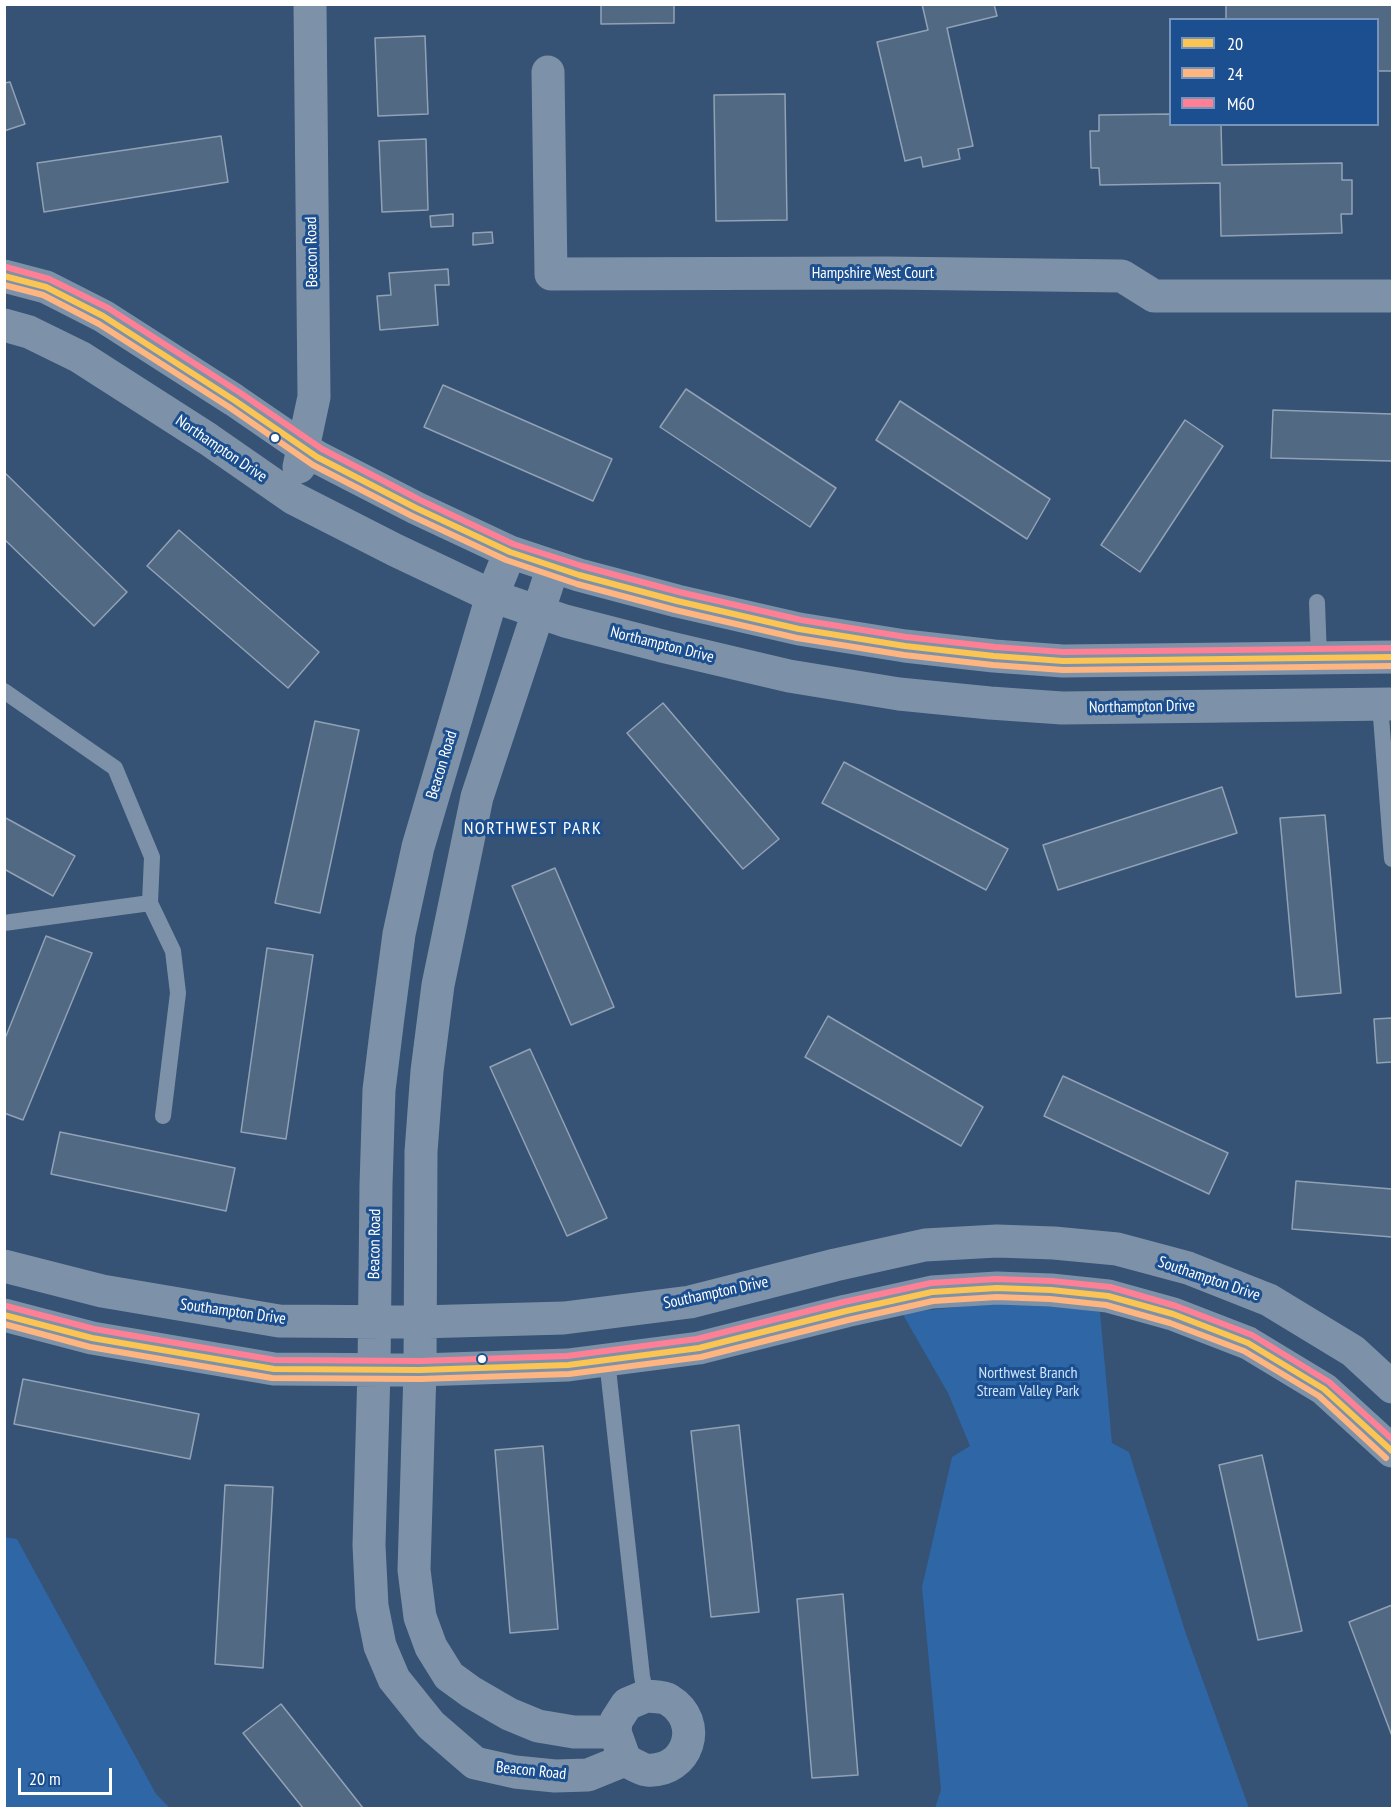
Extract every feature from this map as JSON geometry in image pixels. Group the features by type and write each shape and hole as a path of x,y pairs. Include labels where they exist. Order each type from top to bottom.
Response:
{"street":[{"name":"Beacon Road","path":"293,498 314,398 310,4"},
{"name":"Hampshire West Court","path":"548,72 550,274 887,273 1122,276 1154,296 1392,296"},
{"path":"4,276 46,287 104,316 234,399 318,458 510,552 579,575 677,601 799,629 905,646 994,656 1063,661 1392,657"},
{"name":"Northampton Drive","path":"4,325 29,332 80,357 208,439 293,498 492,596 565,621 767,671 899,694 990,704 1062,708 1386,704"},
{"name":"Beacon Road","path":"510,552 492,596 417,847 399,934 379,1090 369,1545 372,1606 380,1646 394,1679 431,1725 475,1763 515,1772 555,1776 588,1774 620,1746"},
{"path":"553,567 477,797 438,985 421,1152 420,1370 414,1570 420,1617 431,1647 450,1676 471,1692 509,1714 538,1726 574,1732 620,1746 645,1770 667,1768 684,1754 690,1733 684,1712 667,1698 646,1696 627,1704 616,1721 620,1746"},
{"name":"Southampton Drive","path":"4,1266 102,1291 279,1321 374,1323 564,1318 690,1302 925,1245 997,1241 1054,1243 1117,1249 1188,1268 1269,1300 1353,1351 1392,1387"},
{"path":"4,1315 92,1338 274,1369 420,1370 568,1365 699,1348 932,1292 997,1288 1051,1290 1108,1296 1173,1314 1248,1343 1324,1389 1392,1451"}],"lane":[{"path":"1317,602 1319,658"},
{"path":"4,691 115,768 152,857 150,903 173,951 178,993 163,1116"},
{"path":"1386,704 1392,859"},
{"path":"4,923 150,903"},
{"path":"607,1360 646,1696"}],"green space":[{"name":"Northwest Branch Stream Valley Park","path":"995,1303 1063,1306 1100,1312 1112,1443 1129,1452 1186,1634 1249,1808 935,1808 941,1790 922,1587 952,1457 970,1446 948,1393 902,1313"},
{"path":"4,1537 17,1539 156,1794 170,1808 5,1808"}],"building":[{"path":"601,4 674,4 674,23 601,24"},
{"path":"922,4 994,4 997,16 947,28 973,146 958,149 960,159 923,167 921,157 905,161 877,42 928,30"},
{"path":"1226,4 1392,4 1392,71 1379,71 1379,18 1226,18"},
{"path":"425,36 428,114 378,116 375,38"},
{"path":"10,82 25,124 4,131 4,83"},
{"path":"785,94 787,220 716,221 714,95"},
{"path":"1169,114 1169,126 1221,126 1222,165 1342,163 1342,180 1352,180 1352,214 1341,214 1342,233 1221,236 1220,183 1100,185 1099,168 1091,168 1090,131 1099,131 1099,115"},
{"path":"221,136 228,182 44,212 37,163"},
{"path":"426,139 428,210 382,212 379,141"},
{"path":"453,214 453,226 431,227 430,216"},
{"path":"492,232 493,243 473,245 473,233"},
{"path":"448,269 449,285 435,285 438,325 380,330 377,296 391,295 389,273"},
{"path":"443,385 612,459 593,501 424,427"},
{"path":"686,389 836,488 810,527 660,427"},
{"path":"900,401 1050,499 1027,539 876,440"},
{"path":"1273,410 1392,414 1392,461 1271,458"},
{"path":"1185,420 1223,446 1140,572 1101,545"},
{"path":"4,472 127,592 94,626 4,539"},
{"path":"179,530 319,652 288,688 147,566"},
{"path":"663,703 779,839 743,869 627,733"},
{"path":"315,721 359,730 320,913 275,903"},
{"path":"844,762 1008,849 986,890 822,803"},
{"path":"1222,787 1237,833 1058,890 1043,845"},
{"path":"1325,815 1341,993 1296,997 1280,818"},
{"path":"4,817 75,856 53,896 4,869"},
{"path":"555,868 614,1007 571,1025 512,886"},
{"path":"46,936 92,953 23,1120 4,1113 4,1041"},
{"path":"267,948 313,955 286,1139 241,1132"},
{"path":"828,1016 983,1107 961,1146 805,1057"},
{"path":"1392,1018 1392,1062 1377,1063 1374,1019"},
{"path":"530,1049 607,1218 567,1236 490,1067"},
{"path":"1063,1076 1228,1153 1209,1194 1044,1116"},
{"path":"60,1132 235,1168 226,1211 51,1174"},
{"path":"1296,1181 1392,1189 1392,1237 1292,1229"},
{"path":"23,1379 199,1414 190,1459 14,1424"},
{"path":"739,1425 759,1612 711,1617 691,1431"},
{"path":"543,1446 558,1629 510,1633 495,1450"},
{"path":"1262,1455 1302,1631 1258,1640 1219,1465"},
{"path":"225,1485 273,1487 263,1668 215,1664"},
{"path":"843,1594 858,1775 812,1778 797,1599"},
{"path":"1392,1605 1392,1736 1349,1622"},
{"path":"281,1704 363,1808 303,1808 243,1733"}],"transit line":[{"name":"M60","path":"6,267 49,279 108,308 239,392 322,449 420,500 513,544 582,566 679,592 801,620 906,637 995,647 1063,652 1392,648"},
{"name":"20","path":"4,276 46,287 103,316 234,400 317,457 416,508 510,552 579,575 677,601 799,629 905,646 994,656 1063,661 1392,657"},
{"name":"24","path":"4,285 43,295 99,324 229,407 313,465 412,516 506,560 577,584 675,610 797,638 904,655 993,665 1063,670 1392,666"},
{"name":"M60","path":"6,1306 94,1329 275,1360 420,1361 567,1356 697,1339 931,1283 996,1279 1052,1281 1110,1287 1176,1306 1252,1335 1329,1382 1392,1439"},
{"name":"20","path":"4,1315 92,1338 274,1369 420,1370 568,1365 699,1348 932,1292 997,1288 1051,1290 1108,1296 1173,1314 1248,1343 1324,1389 1392,1451"},
{"name":"24","path":"4,1324 90,1347 272,1378 420,1379 569,1374 701,1357 933,1301 997,1297 1050,1299 1106,1305 1170,1323 1244,1351 1319,1396 1386,1458"}],"district":[{"name":"NORTHWEST PARK","path":"533,829"}]}
